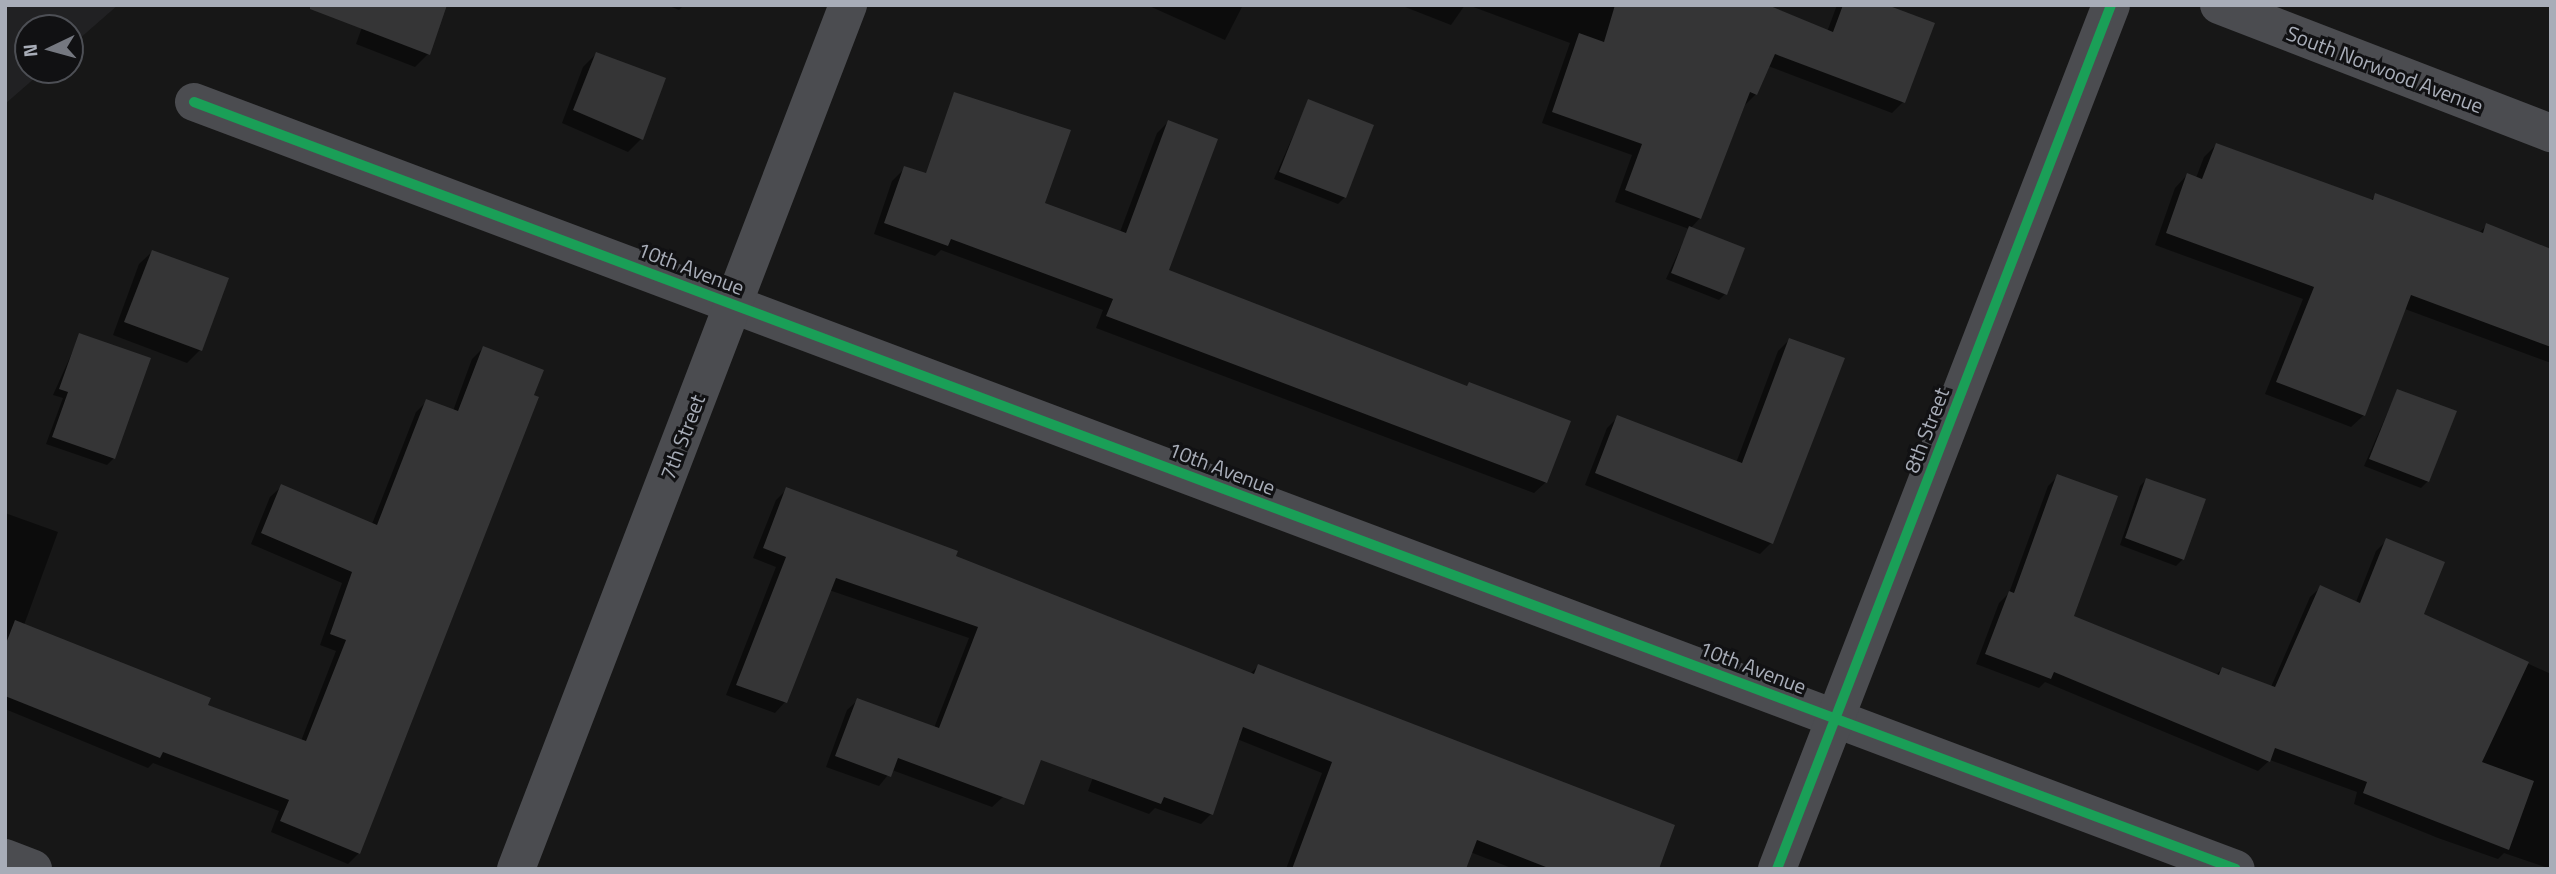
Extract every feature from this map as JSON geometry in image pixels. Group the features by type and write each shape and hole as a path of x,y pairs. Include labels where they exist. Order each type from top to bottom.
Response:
{"street":[{"name":"7th Street","path":"516,869 848,5"},
{"name":"8th Street","path":"1777,869 2111,5"},
{"name":"South Norwood Avenue","path":"2219,5 2551,133"},
{"name":"10th Avenue","path":"194,102 2236,869"},
{"path":"5,859 33,869"}],"shaded area":[{"path":"5,5 118,5 84,35 84,14 14,14 14,84 28,84 5,104"}],"building":[{"path":"310,5 447,5 430,55 310,9"},
{"path":"1615,5 1768,5 1833,32 1843,5 1887,5 1935,23 1905,103 1775,54 1757,95 1750,92 1701,219 1625,190 1642,144 1552,112 1579,33 1604,42"},
{"path":"596,52 666,78 643,140 573,110"},
{"path":"954,92 1071,130 1045,203 1126,233 1168,120 1218,139 1169,270 1467,386 1469,382 1571,421 1547,483 1106,316 1113,299 951,239 948,246 884,223 904,166 926,173"},
{"path":"1308,99 1374,125 1346,198 1279,172"},
{"path":"2216,143 2373,200 2375,193 2483,233 2486,223 2551,249 2551,347 2411,295 2365,416 2276,382 2314,287 2166,233 2187,173 2202,179"},
{"path":"1689,226 1745,248 1727,295 1671,273"},
{"path":"152,250 229,278 202,351 124,322"},
{"path":"79,333 151,358 115,459 52,437 68,392 59,389"},
{"path":"1789,338 1845,358 1773,544 1595,473 1617,415 1742,463"},
{"path":"483,346 544,370 534,395 539,397 360,854 280,821 289,800 163,752 160,758 5,696 5,646 15,620 211,698 208,705 306,741 346,640 330,634 352,572 261,533 281,484 377,525 426,399 458,411"},
{"path":"2397,389 2457,411 2429,482 2369,459"},
{"path":"2057,474 2118,496 2074,616 2219,675 2222,667 2275,687 2320,585 2360,603 2386,538 2445,562 2424,614 2529,662 2482,762 2534,781 2509,850 2363,793 2367,782 2275,748 2270,762 2054,672 2051,679 1985,654 2009,591 2014,593"},
{"path":"2146,478 2206,499 2184,560 2125,538"},
{"path":"786,487 958,551 956,556 1254,674 1258,664 1675,825 1659,869 1551,869 1477,840 1466,869 1292,869 1332,762 1243,727 1213,815 1164,797 1161,804 1041,760 1024,805 898,758 891,777 835,756 857,698 939,728 978,627 836,578 787,703 736,685 786,557 763,548"}],"cycle path":[{"path":"1777,869 2111,5"},
{"path":"194,102 2236,869"}]}
